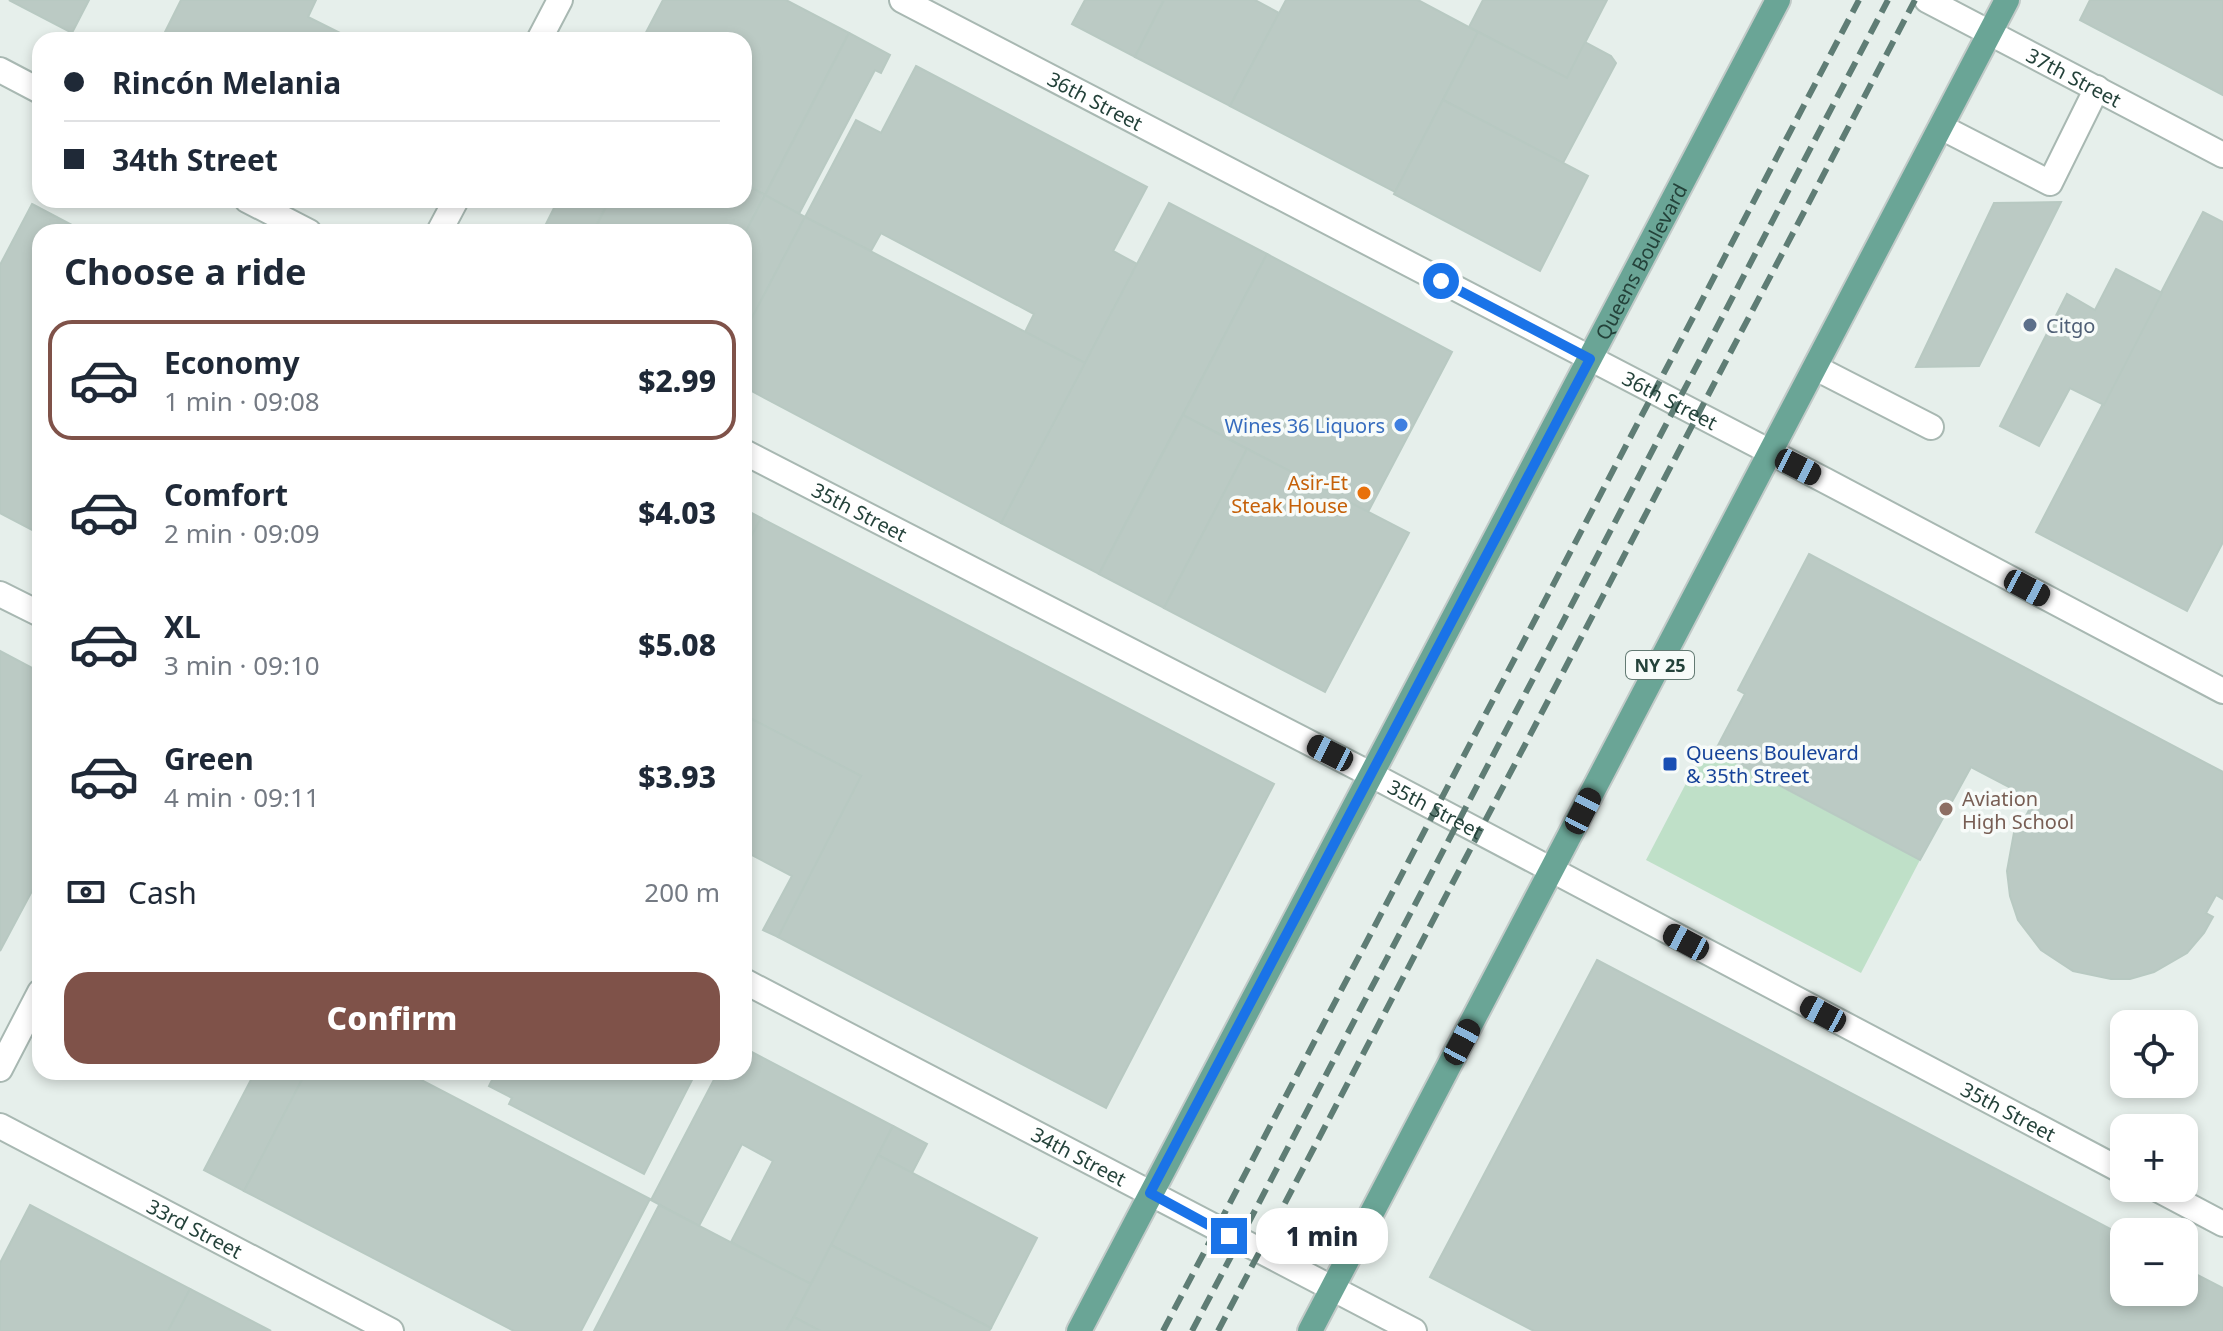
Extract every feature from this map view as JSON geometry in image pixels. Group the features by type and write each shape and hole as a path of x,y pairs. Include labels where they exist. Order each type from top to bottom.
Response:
{"main road":[{"name":"Queens Boulevard","path":"1079,1331 1778,0"},
{"name":"NY 25","path":"1310,1331 2007,0"}],"street":[{"path":"543,32 560,0"},
{"name":"36th Street","path":"902,0 2223,691"},
{"name":"37th Street","path":"1927,0 2223,155"},
{"path":"0,70 32,87"},
{"path":"1941,127 2050,183 2097,88"},
{"path":"262,208 294,224"},
{"path":"1816,368 1931,427"},
{"name":"35th Street","path":"752,456 1372,775 2110,1165"},
{"path":"0,594 32,610"},
{"name":"34th Street","path":"752,985 1414,1331"},
{"path":"0,1069 32,1007"},
{"name":"33rd Street","path":"0,1126 391,1331"},
{"path":"2181,1202 2223,1224"}],"green space":[{"path":"1705,747 1920,860 1861,973 1646,860"}],"building":[{"path":"9,0 89,0 70,32"},
{"path":"181,0 316,0 308,17 338,32 165,32"},
{"path":"663,0 786,0 849,33 765,195 752,188 752,32 646,32"},
{"path":"1085,0 1164,0 1135,57 1072,24"},
{"path":"1164,0 1255,0 1279,13 1230,106 1135,57"},
{"path":"1286,0 1418,0 1478,32 1395,192 1230,106"},
{"path":"1483,0 1607,0 1567,78 1469,27"},
{"path":"2090,0 2223,0 2223,95 2080,20"},
{"path":"1478,32 1567,78 1585,42 1611,56 1616,63 1563,163 1443,100"},
{"path":"849,33 890,55 881,73 875,70 799,214 765,195"},
{"path":"916,66 1147,187 1113,251 1137,264 1085,363 1025,332 1034,314 881,233 871,251 805,217 856,120 881,133"},
{"path":"1443,100 1588,176 1540,271 1394,194"},
{"path":"752,188 765,195 750,224 597,224 605,208 752,208"},
{"path":"765,195 805,217 752,318 752,224"},
{"path":"2061,202 1979,366 1916,367 1994,203"},
{"path":"1169,203 1267,254 1099,574 1001,523"},
{"path":"32,204 32,208 40,208 70,224 32,224 32,530 0,513 0,265"},
{"path":"554,208 605,208 597,224 546,224"},
{"path":"2203,212 2223,222 2223,542 2187,611 2036,532"},
{"path":"805,217 1085,363 1001,523 752,391 752,318"},
{"path":"1267,254 1452,352 1368,512 1183,415"},
{"path":"2116,269 2162,293 2104,405 2070,388 2039,446 2000,426 2067,294 2095,310"},
{"path":"1183,415 1247,449 1164,608 1099,574"},
{"path":"1247,449 1409,533 1325,692 1164,608"},
{"path":"752,513 761,518 752,535"},
{"path":"761,518 1274,784 1106,1108 778,937 861,776 752,719 752,535"},
{"path":"1809,554 2223,772 2223,899 2216,895 2206,913 2213,917 2187,953 2154,972 2130,979 2111,979 2073,971 2041,950 2018,920 2010,896 2007,871 2015,827 2021,816 2025,818 2034,800 1971,767 1920,860 1715,751 1745,694 1738,690"},
{"path":"0,651 32,668 32,891 0,951"},
{"path":"752,719 861,776 778,937 763,930 792,876 752,855"},
{"path":"1597,960 2110,1229 2110,1306 2198,1306 2198,1275 2223,1288 2223,1331 1534,1331 1430,1277"},
{"path":"752,1052 893,1126 811,1284 731,1242 773,1161 742,1144 699,1226 651,1200 714,1080 752,1080"},
{"path":"251,1080 302,1080 244,1191 204,1170"},
{"path":"302,1080 421,1080 650,1199 581,1331 514,1331 244,1191"},
{"path":"492,1080 692,1080 644,1174 509,1104 512,1098 489,1086"},
{"path":"893,1126 927,1144 912,1173 878,1155"},
{"path":"878,1155 1037,1238 991,1328 831,1245"},
{"path":"30,1205 190,1289 168,1331 0,1331 0,1263"},
{"path":"659,1205 811,1284 786,1331 594,1331"},
{"path":"831,1245 991,1328 989,1331 820,1331 794,1317"},
{"path":"190,1289 271,1331 168,1331"},
{"path":"794,1317 820,1331 786,1331"}],"railway":[{"path":"1163,1331 1859,0"},
{"path":"1192,1331 1888,0"},
{"path":"1218,1331 1915,0"}],"place":[{"name":"Citgo","path":"2030,325"},
{"name":"Wines 36 Liquors","path":"1401,425"},
{"name":"Asir-Et Steak House","path":"1364,493"},
{"name":"Queens Boulevard & 35th Street","path":"1670,764"},
{"name":"Aviation High School","path":"1946,809"}],"route":[{"path":"1229,1236 1150,1193 1590,359 1441,281"}]}
